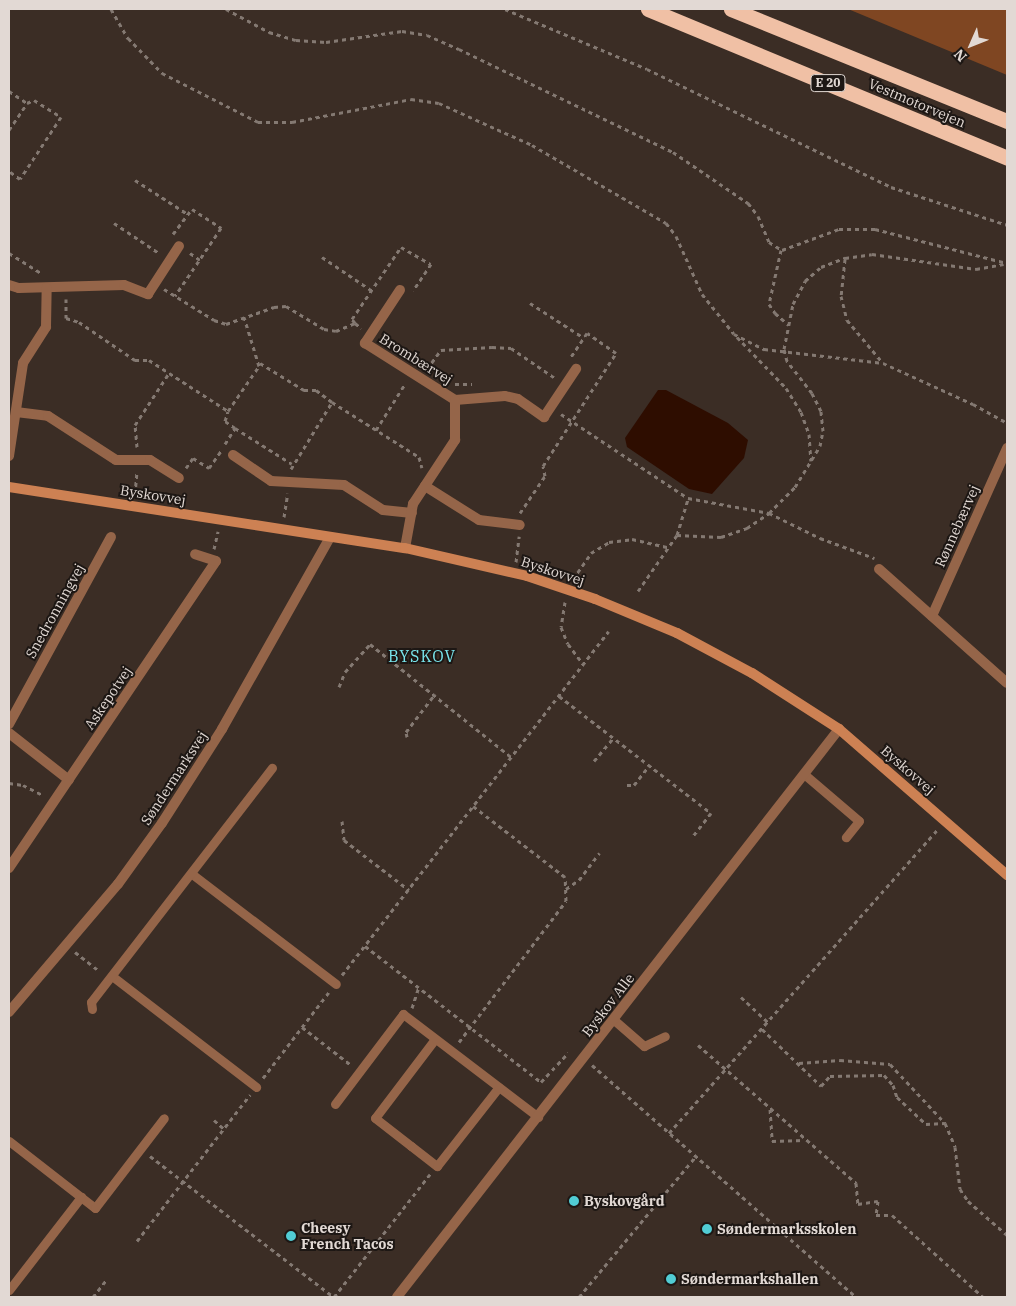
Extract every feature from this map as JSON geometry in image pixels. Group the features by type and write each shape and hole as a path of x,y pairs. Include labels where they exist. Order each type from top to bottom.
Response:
{"highway":[{"name":"Vestmotorvejen","path":"648,9 1007,158"},
{"name":"Vestmotorvejen","path":"731,9 1007,120"}],"main road":[{"name":"Byskovvej","path":"9,487 405,548 514,573 568,590 677,633 752,673 839,730 1005,869"}],"street":[{"path":"9,286 47,288 124,285 148,294 179,246"},
{"path":"9,456 24,363 46,327 47,288"},
{"name":"Brombærvej","path":"400,290 365,343 455,400 505,396 518,399 544,417 551,408"},
{"path":"551,408 576,369"},
{"name":"Brombærvej","path":"405,548 413,504 454,440 455,400"},
{"path":"16,412 48,416 116,460 150,460 179,478"},
{"name":"Rønnebærvej","path":"932,616 1007,448"},
{"path":"233,456 272,481 344,485 384,510 412,512"},
{"path":"425,486 479,520 520,524"},
{"name":"Snedronningvej","path":"9,724 111,537"},
{"name":"Søndermarksvej","path":"9,1012 118,884 194,775 279,632 330,537"},
{"path":"195,554 210,559"},
{"name":"Askepotvej","path":"9,868 216,561 210,559"},
{"path":"879,569 1007,683"},
{"name":"Byskov Alle","path":"398,1297 839,730"},
{"path":"9,733 69,780"}],"lane":[{"path":"92,1009 91,1002 192,874 272,768"},
{"path":"804,774 859,822 846,837"},
{"path":"192,874 336,984"},
{"path":"111,978 256,1087"},
{"path":"334,1104 403,1014 538,1117"},
{"path":"614,1020 644,1046 665,1036"},
{"path":"435,1038 375,1118 437,1166 498,1087"},
{"path":"9,1141 96,1208 164,1118"},
{"path":"9,1290 82,1197"}],"path":[{"path":"111,9 128,38 162,73 258,122 292,122 411,99 439,103 532,145 666,223 676,236 702,294 734,334 786,388 801,412 809,434 811,461"},
{"path":"226,9 269,32 296,40 326,42 402,31 427,35 673,152 748,203 758,216 769,242 781,250 799,246 839,229 875,229 1007,263"},
{"path":"505,9 647,69 891,187 1007,225"},
{"path":"9,91 27,102"},
{"path":"9,130 27,102 34,100 61,117 20,179 9,171"},
{"path":"135,180 186,213"},
{"path":"114,224 160,254"},
{"path":"781,250 769,304 775,313 789,325"},
{"path":"9,253 44,276 51,276"},
{"path":"677,535 721,538 747,528 769,513 795,488 811,461 823,431 821,411 812,393 788,361 784,349 793,304 805,281 821,268 845,258 872,254 976,270 1007,263"},
{"path":"322,257 371,290"},
{"path":"845,258 841,296 847,320 882,363"},
{"path":"155,284 214,320 226,324 274,307 286,306 324,329 336,331 355,323 371,334"},
{"path":"65,287 66,318 79,322 135,360 149,360 228,412"},
{"path":"530,303 584,338"},
{"path":"244,317 260,364 304,390 316,390 419,457 422,469 432,475"},
{"path":"734,334 764,349 784,349 882,363 973,404 1007,423"},
{"path":"427,370 441,350 511,348 556,379 551,386"},
{"path":"260,364 228,412 225,421 292,464"},
{"path":"422,367 435,375"},
{"path":"133,506 138,460 135,425 169,373"},
{"path":"376,430 412,373"},
{"path":"450,384 476,384"},
{"path":"282,530 292,464 332,402"},
{"path":"551,408 688,498 769,513 820,538 876,558 879,569"},
{"path":"514,573 520,513 545,476 543,466 572,421"},
{"path":"179,478 194,458 209,468 235,428"},
{"path":"222,449 233,456"},
{"path":"638,591 670,548 677,535 688,498"},
{"path":"210,559 216,543 219,519"},
{"path":"583,664 568,644 561,627 568,590 578,568 591,553 610,542 632,539 670,548"},
{"path":"609,631 365,946 541,1082 572,1049 856,1297"},
{"path":"339,687 344,672 370,644 435,694 511,757"},
{"path":"407,737 406,732 435,694"},
{"path":"559,696 711,813 693,836"},
{"path":"594,761 613,738"},
{"path":"627,786 634,786 649,766"},
{"path":"9,783 23,785 54,801"},
{"path":"452,1052 566,901 565,876 473,806"},
{"path":"669,1133 945,820"},
{"path":"342,821 344,840 409,890"},
{"path":"565,889 579,880 599,853"},
{"path":"67,945 111,978"},
{"path":"406,1016 415,1004 419,988"},
{"path":"741,997 768,1022"},
{"path":"302,1027 359,1071"},
{"path":"762,1029 820,1086 830,1076 884,1075 893,1085 897,1097 926,1124 945,1123"},
{"path":"698,1045 856,1183 858,1204 878,1201 876,1215 892,1216 983,1297"},
{"path":"798,1063 840,1060 890,1064 945,1123 955,1147 960,1189 968,1201 1007,1235"},
{"path":"770,1109 772,1141 805,1140"},
{"path":"214,1120 224,1128"},
{"path":"141,1149 334,1297 437,1166"},
{"path":"579,1297 696,1156"},
{"path":"93,1297 107,1279"}],"shaded area":[{"path":"848,9 1007,9 1007,75"},
{"path":"658,390 666,390 728,423 748,440 744,458 712,494 689,489 627,447 625,438"}],"place":[{"name":"Byskovgård","path":"574,1201"},
{"name":"Søndermarksskolen","path":"707,1229"},
{"name":"Cheesy French Tacos","path":"291,1236"},
{"name":"Søndermarkshallen","path":"671,1279"}],"district":[{"name":"BYSKOV","path":"422,656"}]}
